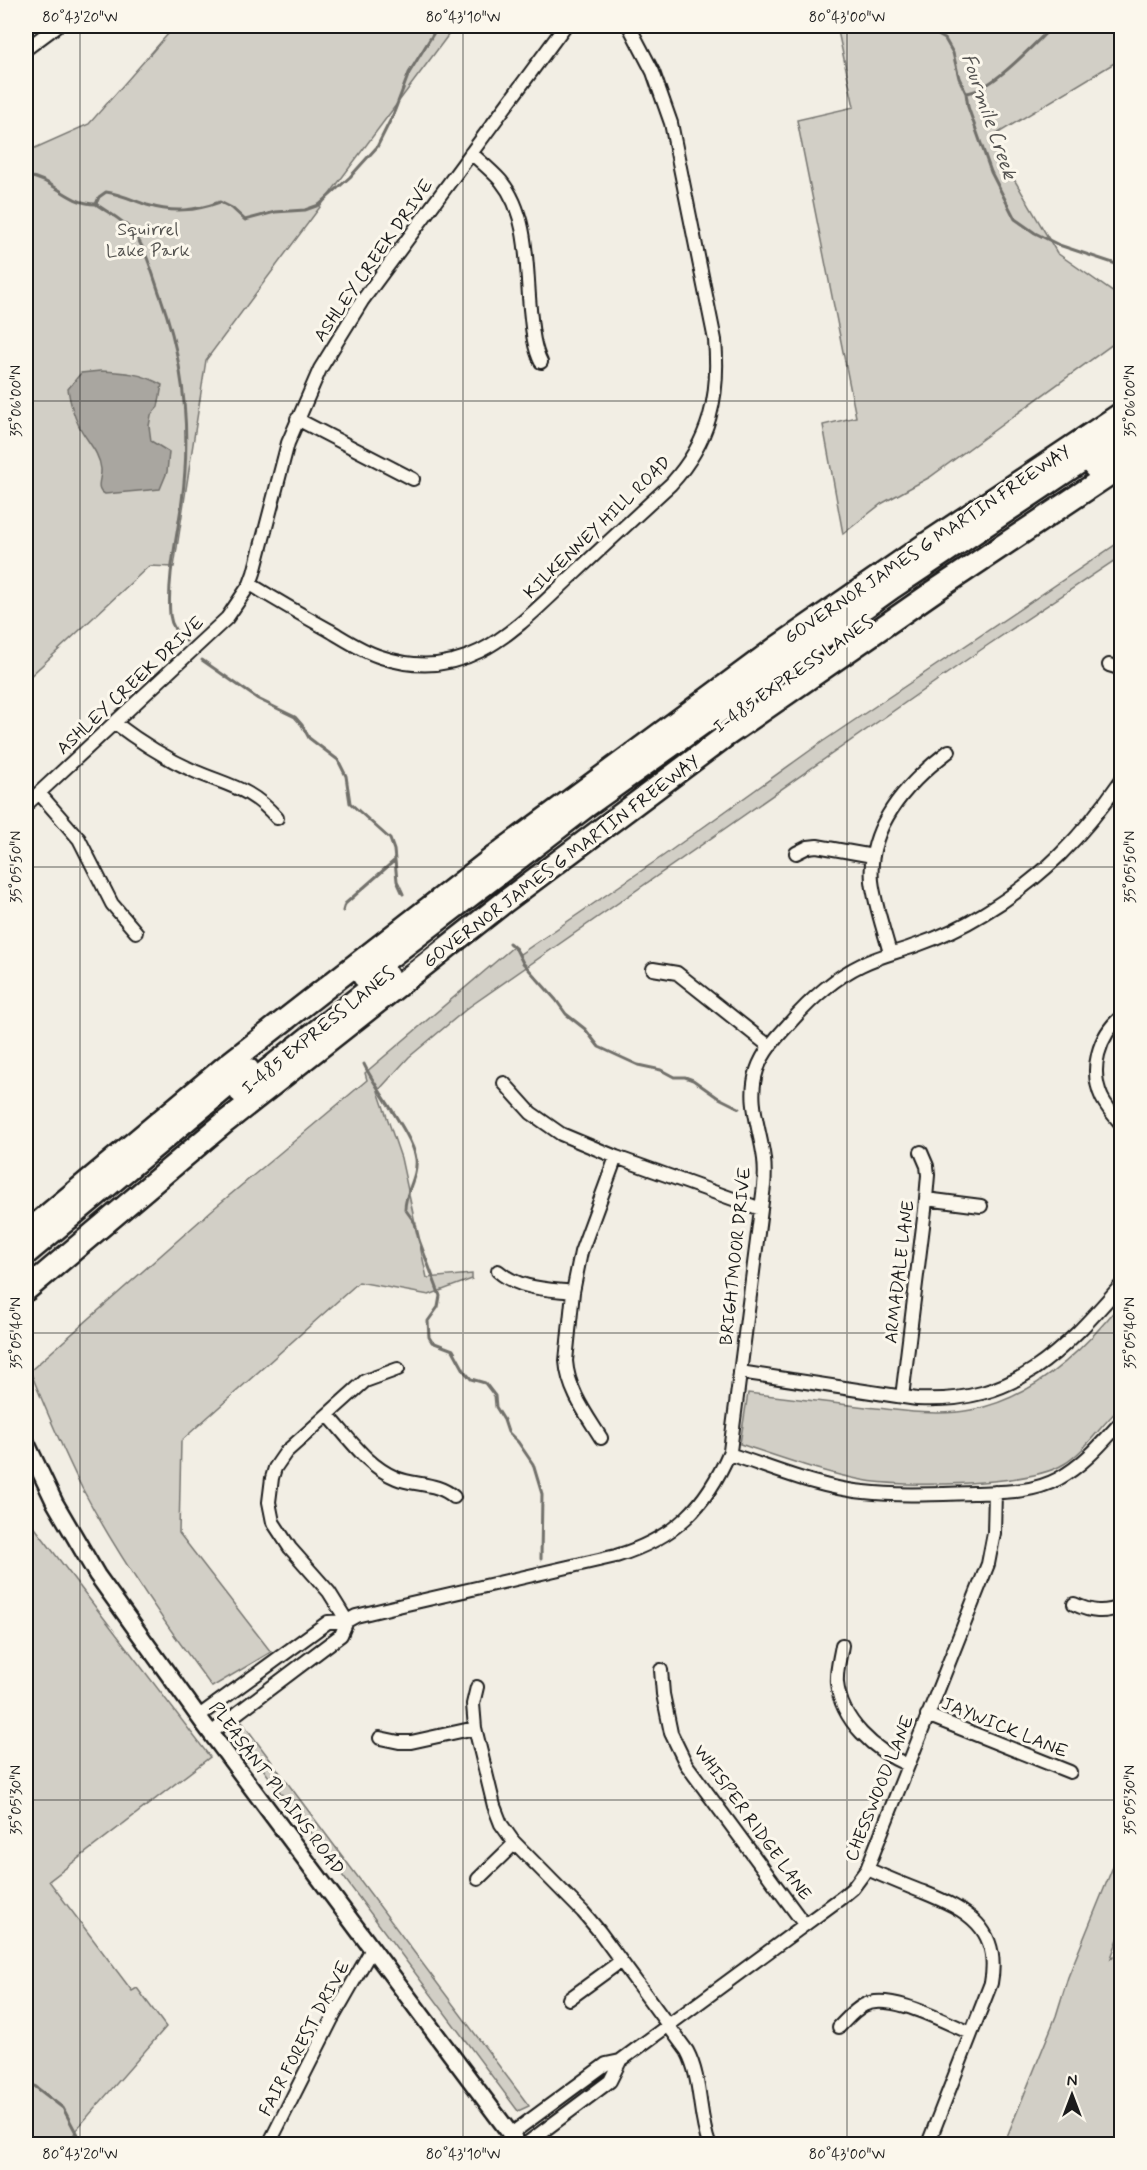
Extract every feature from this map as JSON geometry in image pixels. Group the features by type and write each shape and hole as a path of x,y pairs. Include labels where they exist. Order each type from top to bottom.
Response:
{"highway":[{"name":"GOVERNOR JAMES G MARTIN FREEWAY","path":"26,1233 227,1065 511,843 777,648 1122,412"},
{"name":"I-485 EXPRESS LANES","path":"26,1254 288,1035 578,813 892,588 1122,434"},
{"name":"I-485 EXPRESS LANES","path":"26,1272 297,1046 509,880 743,707 1078,477 1122,450"},
{"name":"GOVERNOR JAMES G MARTIN FREEWAY","path":"26,1290 224,1123 507,900 723,738 933,592 1122,466"}],"street":[{"path":"26,49 57,26"},
{"name":"ASHLEY CREEK DRIVE","path":"26,805 220,626 250,584 279,471 297,419 320,369 349,320 565,26"},
{"name":"KILKENNEY HILL ROAD","path":"250,584 360,649 380,657 402,662 430,664 465,658 482,651 514,630 671,484 693,458 707,427 716,396 715,340 671,123 653,72 629,26"},
{"path":"471,153 502,182 518,213 524,245 533,335 536,353 541,362"},
{"path":"297,419 413,479"},
{"path":"1109,665 1122,669"},
{"path":"115,723 152,750 171,760 251,794 277,818"},
{"path":"891,953 874,893 873,856 883,826 900,797 927,768 949,751"},
{"name":"BRIGHTMOOR DRIVE","path":"199,1716 328,1622 347,1621 385,1609 616,1556 645,1546 670,1532 694,1510 712,1488 729,1454 761,1209 765,1161 754,1118 753,1099 758,1068 769,1046 825,987 861,965 952,931 984,914 1022,888 1083,832 1122,779"},
{"path":"39,793 79,839 112,904 136,932"},
{"path":"796,853 816,846 873,856"},
{"path":"653,969 677,973 769,1046"},
{"path":"1122,1016 1114,1022 1103,1037 1096,1064 1101,1096 1122,1125"},
{"path":"504,1083 531,1113 561,1134 616,1157 761,1209"},
{"name":"ARMADALE LANE","path":"902,1397 928,1175 921,1152"},
{"path":"601,1438 579,1402 567,1371 566,1360 573,1292 586,1234 616,1157"},
{"path":"926,1198 981,1206"},
{"path":"498,1271 522,1285 573,1292"},
{"path":"740,1372 935,1400 985,1394 1018,1380 1048,1360 1122,1284"},
{"path":"211,1733 341,1635 347,1621 324,1586 280,1536 273,1522 269,1502 272,1478 280,1460 365,1381 398,1369"},
{"path":"328,1415 367,1459 381,1471 399,1480 436,1487 454,1497"},
{"path":"729,1454 822,1485 863,1492 908,1495 1014,1492 1057,1480 1083,1462 1122,1421"},
{"name":"PLEASANT PLAINS ROAD","path":"26,1442 55,1503 97,1575 211,1733 514,2139"},
{"name":"CHESSWOOD LANE","path":"514,2139 606,2064 620,2061 853,1888 867,1869 990,1558 994,1533 995,1492"},
{"path":"1074,1604 1099,1612 1122,1606"},
{"path":"842,1646 837,1681 844,1707 870,1742 884,1754 908,1764"},
{"name":"WHISPER RIDGE LANE","path":"661,1670 669,1723 686,1764 804,1924"},
{"path":"477,1687 473,1704 475,1728 497,1816 515,1843 583,1912 687,2051 693,2066 709,2145"},
{"name":"JAYWICK LANE","path":"927,1715 1070,1772"},
{"path":"380,1738 411,1742 475,1728"},
{"path":"478,1879 515,1843"},
{"path":"867,1869 952,1904 976,1922 990,1948 992,1975 928,2145"},
{"name":"FAIR FOREST DRIVE","path":"268,2145 332,2019 372,1948"},
{"path":"569,1999 621,1961"},
{"path":"839,2027 864,2005 887,2002 909,2008 971,2033"},
{"name":"CHESSWOOD LANE","path":"526,2145 610,2081 620,2061"}],"green space":[{"name":"Squirrel Lake Park","path":"175,26 455,26 206,360 174,567 149,566 26,680 26,152 89,124"},
{"path":"837,26 1122,26 1121,59 990,138 1057,253 1121,298 1121,338 930,477 881,504 843,534 823,425 856,417 797,120 854,107"},
{"path":"1121,541 1121,556 985,647 469,1007 409,1057 378,1091 401,1158 427,1278 472,1274 472,1279 429,1295 359,1282 181,1441 179,1533 271,1652 212,1687 143,1590 96,1514 68,1459 30,1371 212,1210 367,1080 365,1073 513,947 520,954 663,856 822,742"},
{"path":"1121,1303 1121,1407 1072,1458 1047,1471 996,1481 935,1484 881,1483 831,1473 740,1444 748,1393 932,1413 958,1412 993,1404 1036,1384 1055,1370 1091,1338"},
{"path":"29,1520 210,1757 49,1881 132,1991 137,1988 166,2027 75,2131 71,2144 26,2144 26,1523"},
{"path":"242,1722 529,2106 518,2111 234,1730"},
{"path":"1121,1847 1121,1931 1111,1958 1121,1952 1121,2144 1004,2144 1056,2016 1068,1977"}],"shaded area":[{"path":"100,371 140,376 162,385 158,407 151,415 149,426 151,441 169,452 167,472 160,489 105,494 100,489 100,463 77,422 68,389 81,373"}],"waterway":[{"name":"Fourmile Creek","path":"96,204 99,197 106,192 147,205 175,210 193,209 220,202 232,208 245,220 275,212 305,210 319,205 350,177 377,147 393,115 409,73 438,26"},
{"name":"Fourmile Creek","path":"922,26 945,39 953,53 959,78 966,93 968,107 991,172 1015,219 1035,233 1059,245 1122,266"},
{"path":"966,93 976,91 998,77 1056,26"},
{"name":"Fourmile Creek","path":"26,176 45,182 76,200 96,204"},
{"path":"96,204 128,227 142,246 161,298 175,347 184,398 186,449 185,475 169,601 173,626 186,641"},
{"path":"202,660 258,699 295,717 309,738 338,760 346,776 350,803 390,839 394,850 397,881 403,894"},
{"path":"343,911 345,904 394,861"},
{"path":"509,943 566,1014 585,1029 599,1047 638,1065 661,1070 674,1077 693,1080 717,1097 739,1108"},
{"path":"364,1064 414,1150 416,1166 405,1209 415,1223 440,1296 438,1307 428,1321 429,1337 432,1342 453,1350 471,1379 485,1383 495,1396 496,1407 508,1432 533,1464 542,1494 541,1559"},
{"path":"26,2082 32,2084 63,2108 82,2144"}]}
